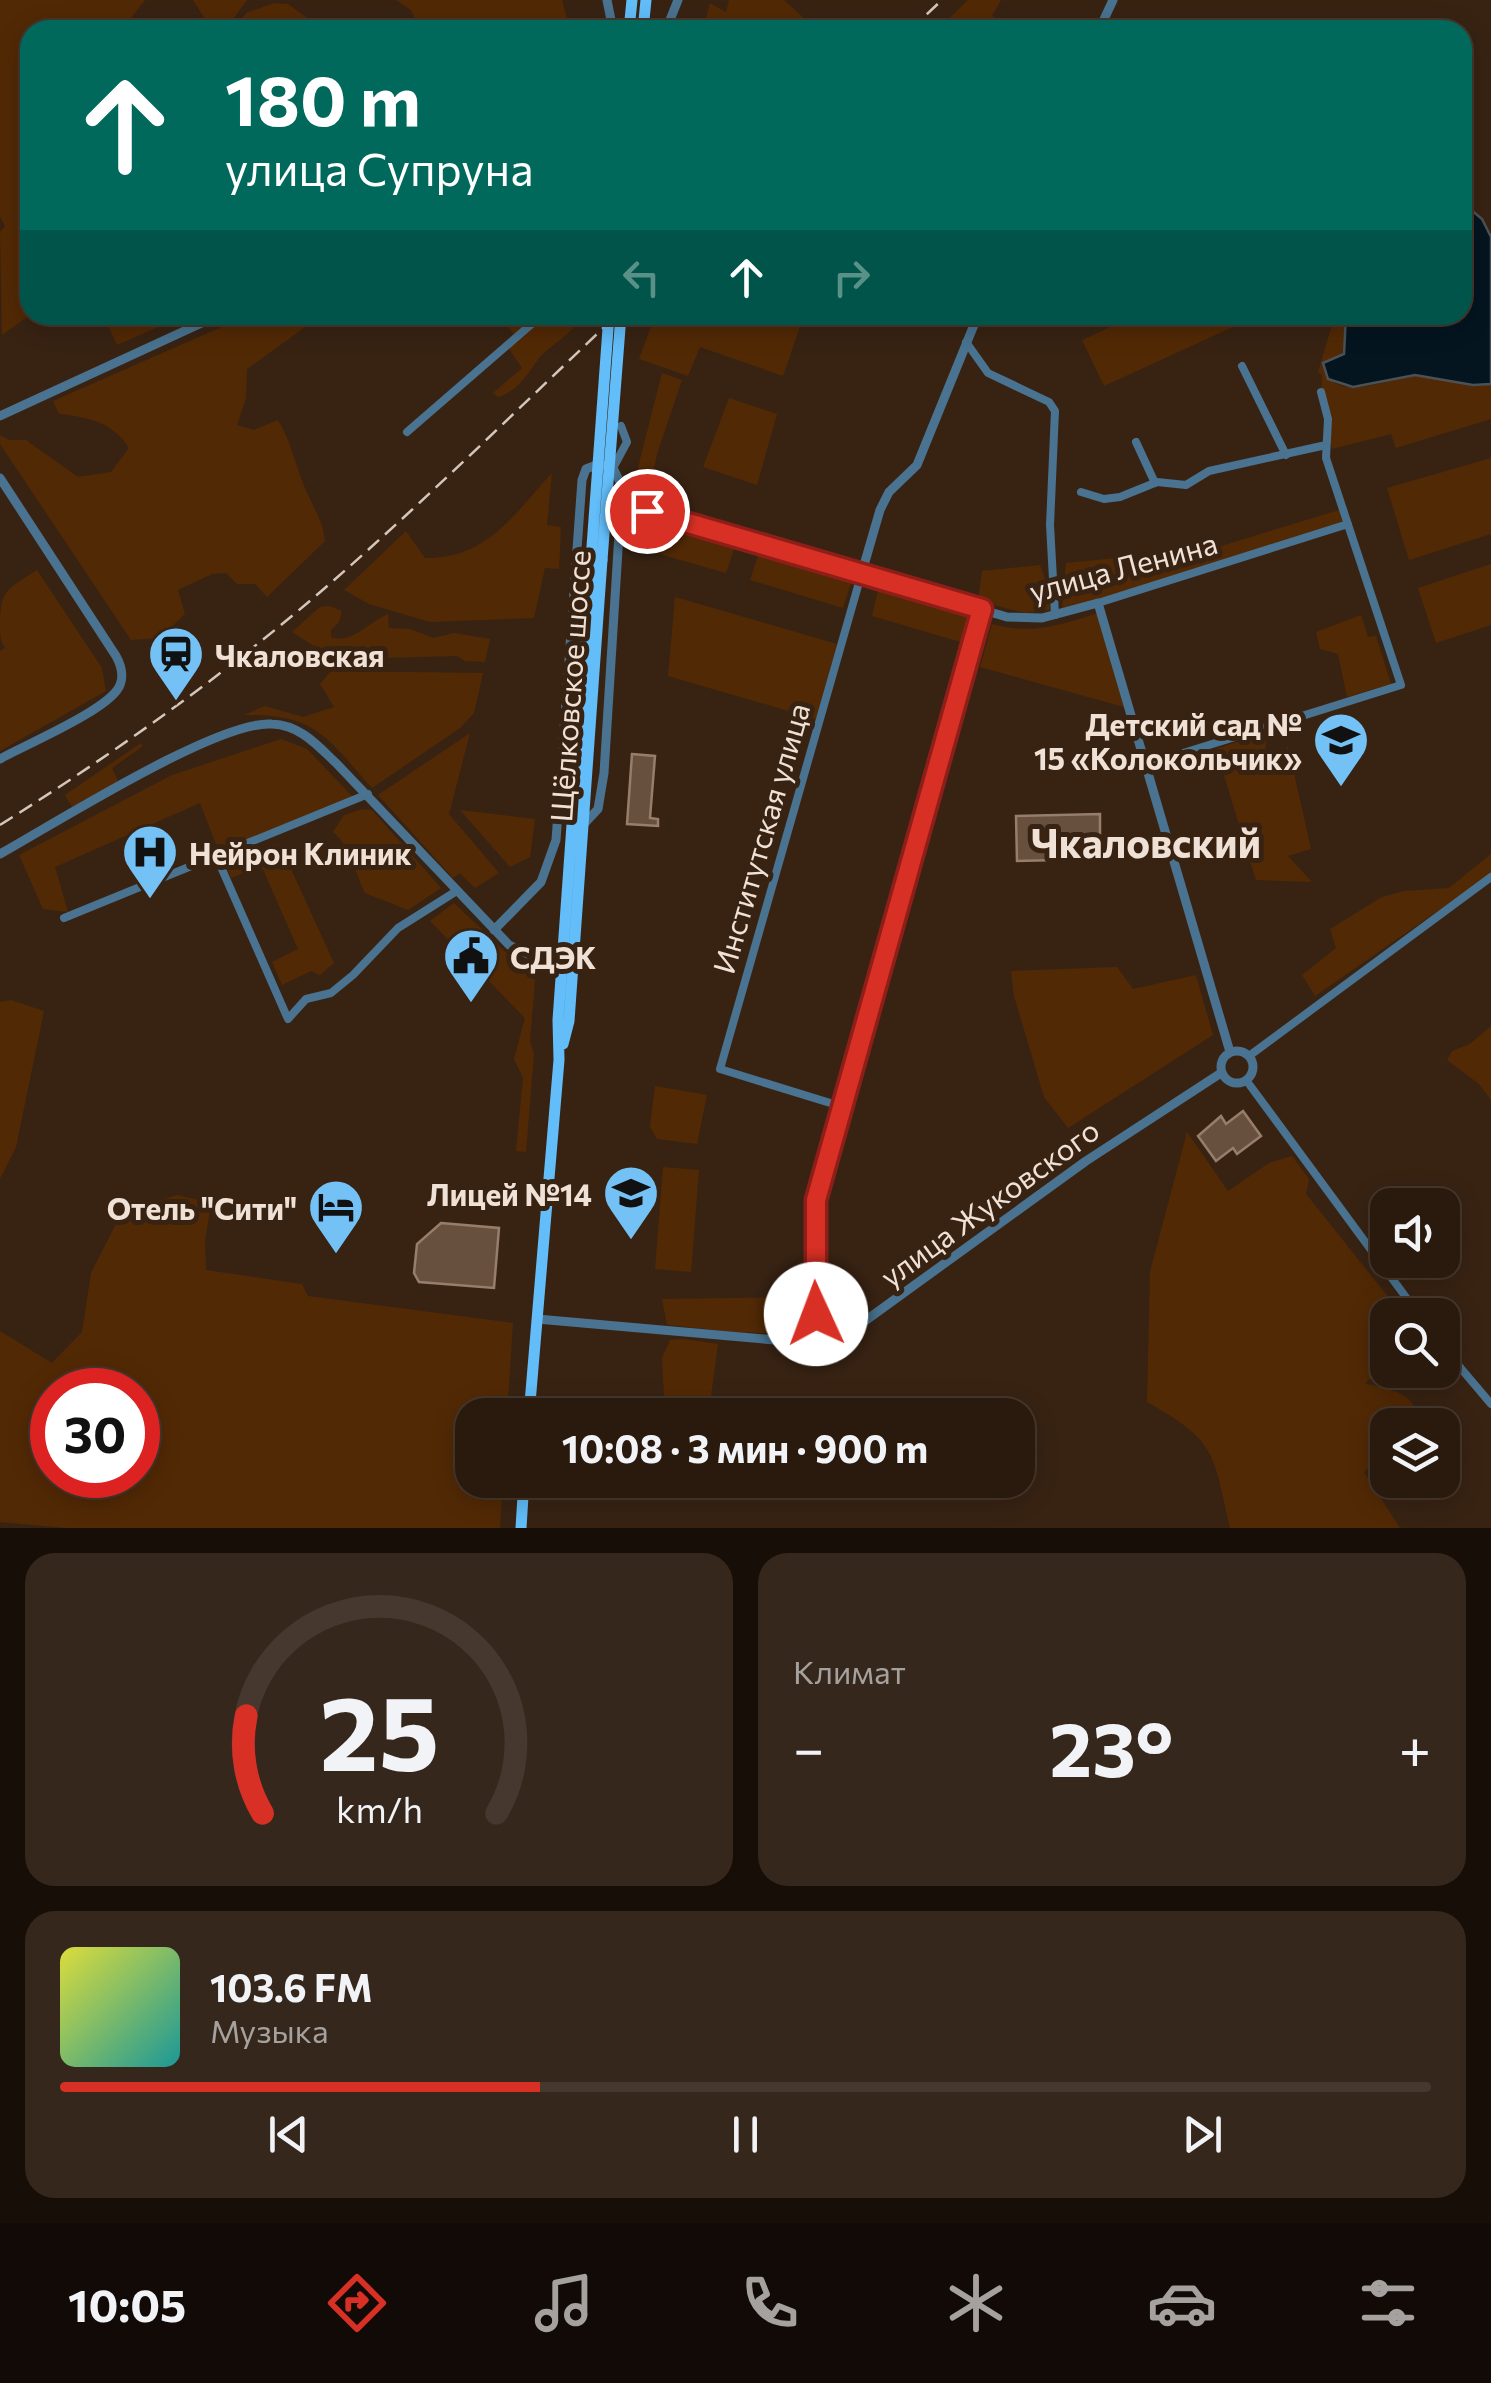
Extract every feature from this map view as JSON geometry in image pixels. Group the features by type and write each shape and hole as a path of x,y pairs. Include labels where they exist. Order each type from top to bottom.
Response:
{"main road":[{"name":"Щёлковское шоссе","path":"530,1398 559,1060 561,988 584,824 609,325"},
{"name":"Щёлковское шоссе","path":"559,1060 569,1021 565,934 620,325"},
{"path":"521,1528 523,1498"}],"street":[{"path":"0,416 197,325"},
{"path":"408,432 531,325"},
{"name":"Институтская улица","path":"840,1106 720,1069 880,510 888,492 917,465 974,325"},
{"path":"966,342 988,373 1049,402 1055,411 1050,525 1055,615"},
{"path":"1242,366 1286,455"},
{"path":"1146,765 1400,685 1326,458 1328,419 1320,392"},
{"path":"612,468 627,442 621,426"},
{"path":"1136,442 1155,483"},
{"path":"1082,492 1104,499 1120,497 1155,483 1186,484 1209,471 1326,445"},
{"path":"494,930 541,882 554,852 567,720 582,480 590,466 612,468 620,478 621,504 604,773 598,809 584,824"},
{"path":"0,478 116,656 122,674 121,684 108,700 0,759"},
{"name":"улица Ленина","path":"621,504 1023,620 1098,604 1348,524"},
{"path":"1098,604 1230,1052"},
{"path":"811,1340 816,1314 816,1200 982,609"},
{"path":"0,854 224,734 261,724 295,729 308,736 368,794 455,892 509,945 551,965 561,988"},
{"path":"64,918 368,794"},
{"path":"217,858 288,1019 306,999 323,995 353,975 398,928 455,892"},
{"path":"1249,1056 1252,1072 1246,1080 1232,1083 1221,1073 1222,1058 1230,1052 1249,1056 1491,877"},
{"path":"455,892 496,919 507,918"},
{"path":"507,918 509,945"},
{"path":"537,957 555,951 565,934"},
{"path":"537,957 568,958"},
{"name":"улица Жуковского","path":"537,1318 811,1340 832,1336 869,1320 1054,1184 1221,1073"},
{"path":"1246,1080 1406,1298"},
{"path":"816,1314 826,1320 832,1336"},
{"path":"1460,1367 1491,1404"}],"shaded area":[{"path":"0,0 145,0 130,20 20,20 20,322 2,335 0,232 5,226 0,217"},
{"path":"193,0 247,0 232,20 205,19"},
{"path":"396,0 562,0 567,20 406,20 415,19 411,10"},
{"path":"729,0 784,0 806,20 706,20 710,3 726,12"},
{"path":"968,0 1001,0 992,16 998,20 947,20"},
{"path":"274,3 288,4 310,20 241,20 246,13"},
{"path":"108,325 163,325 117,345"},
{"path":"226,325 308,325 247,369 246,398 237,425 254,430 278,420 325,541 267,597 255,584 237,584 226,573 212,574 178,590 185,614 160,638 131,640 0,444 0,435 9,440 26,440 78,477 111,472 129,448 123,439 99,422 59,414 53,401"},
{"path":"507,325 575,325 521,382 498,397 493,393 522,368 506,344 515,336"},
{"path":"652,325 801,325 783,376 700,347 688,376 639,359"},
{"path":"1114,325 1233,327 1104,386 1082,340"},
{"path":"1332,325 1345,325 1342,357 1323,367 1330,379 1352,387 1419,376 1491,384 1491,419 1396,448 1391,434 1332,449 1321,392 1322,375 1318,372"},
{"path":"662,373 682,380 657,454 647,504 630,499"},
{"path":"729,398 777,414 757,485 703,467"},
{"path":"1491,458 1491,534 1409,560 1387,488"},
{"path":"552,473 547,525 561,527 559,569 545,568 534,618 430,622 369,604 344,590 406,531 425,558 466,551 482,542 498,531"},
{"path":"1339,510 1343,522 1062,608 1066,563 1116,558 1123,576"},
{"path":"637,521 734,549 726,573 635,547"},
{"path":"758,556 851,583 843,608 750,580"},
{"path":"1491,564 1491,625 1436,643 1418,588"},
{"path":"1040,565 1050,610 1025,613 978,601 982,571"},
{"path":"37,570 102,668 106,691 0,751 0,651 5,648 0,635 0,613 8,591"},
{"path":"878,590 971,618 964,643 872,616"},
{"path":"675,597 837,644 816,719 668,676"},
{"path":"320,607 342,611 331,637 346,638 388,614 389,628 410,629 434,638 454,633 490,639 485,662 465,661 457,656 382,658 364,652 328,652 327,661 317,662 309,655 314,646 292,632"},
{"path":"1098,613 1124,707 980,667 992,624 1033,629"},
{"path":"1361,615 1368,637 1376,636 1391,684 1347,697 1338,654 1320,649 1316,632"},
{"path":"331,671 483,673 474,713 460,728 372,788 331,742 304,724 244,715 265,706 303,717 334,707 320,684"},
{"path":"1267,732 1265,753 1277,761 1288,746 1311,849 1288,856 1312,882 1256,880 1216,749"},
{"path":"470,733 449,814 499,873 475,888 460,873 453,878 378,795"},
{"path":"281,739 307,749 353,797 219,852 200,803 55,867 68,912 43,909 19,855 172,775"},
{"path":"141,743 143,746 112,768 118,781 72,807 65,795"},
{"path":"372,810 441,888 408,910 365,893 349,853 333,832 344,815"},
{"path":"460,810 535,819 530,857 510,867"},
{"path":"280,845 334,963 320,975 311,971 282,985 272,962 298,949 261,865 231,878 223,860"},
{"path":"1491,854 1491,874 1315,996 1302,975 1336,948 1330,929 1382,897 1404,891 1449,888"},
{"path":"454,903 535,980 526,1152 516,1151 523,1078 514,1059 525,1018 430,921"},
{"path":"1117,967 1133,989 1196,975 1213,1035 1068,1128 1044,1097 1014,996 1011,971"},
{"path":"11,1000 44,1011 16,1147 0,1179 0,1002"},
{"path":"1491,1026 1491,1100 1479,1084 1447,1060 1452,1051 1470,1044"},
{"path":"655,1086 707,1095 697,1144 657,1139 650,1127"},
{"path":"1187,1132 1228,1191 1269,1163 1292,1156 1309,1179 1306,1194 1389,1298 1370,1298 1370,1379 1365,1383 1370,1388 1394,1391 1415,1408 1370,1408 1370,1467 1364,1472 1370,1481 1370,1498 1381,1498 1400,1528 1230,1528 1215,1465 1200,1439 1147,1402 1150,1272"},
{"path":"663,1167 699,1170 691,1272 655,1269"},
{"path":"177,1195 211,1203 205,1242 206,1270 302,1284 308,1296 513,1323 508,1398 455,1398 455,1498 502,1498 500,1528 66,1528 0,1522 0,1331 52,1363 82,1332 91,1273 122,1212"},
{"path":"807,1297 809,1323 797,1329 762,1333 667,1325 662,1299"},
{"path":"670,1340 718,1344 710,1398 664,1398 662,1358"}],"water":[{"path":"1472,211 1482,219 1491,237 1491,384 1473,385 1415,375 1353,387 1328,379 1323,363 1344,354 1345,325 1472,325"}],"building":[{"path":"632,754 655,756 650,818 658,819 658,826 627,824"},
{"path":"1100,814 1100,859 1017,861 1016,816"},
{"path":"1243,1111 1261,1136 1237,1154 1233,1148 1216,1161 1198,1136 1221,1116 1226,1124"},
{"path":"441,1223 499,1228 494,1288 419,1282 414,1273 417,1244"}],"railway":[{"path":"921,20 942,0"},
{"path":"0,825 171,710 294,615 606,325"}],"place":[{"name":"Чкаловская","path":"176,703"},
{"name":"Детский сад № 15 «Колокольчик»","path":"1341,789"},
{"name":"Нейрон Клиник","path":"150,901"},
{"name":"СДЭК","path":"471,1005"},
{"name":"Лицей №14","path":"631,1242"},
{"name":"Отель \"Сити\"","path":"336,1256"}],"district":[{"name":"Чкаловский","path":"1146,841"}],"route":[{"path":"647,511 982,609 816,1200 816,1314"}]}
